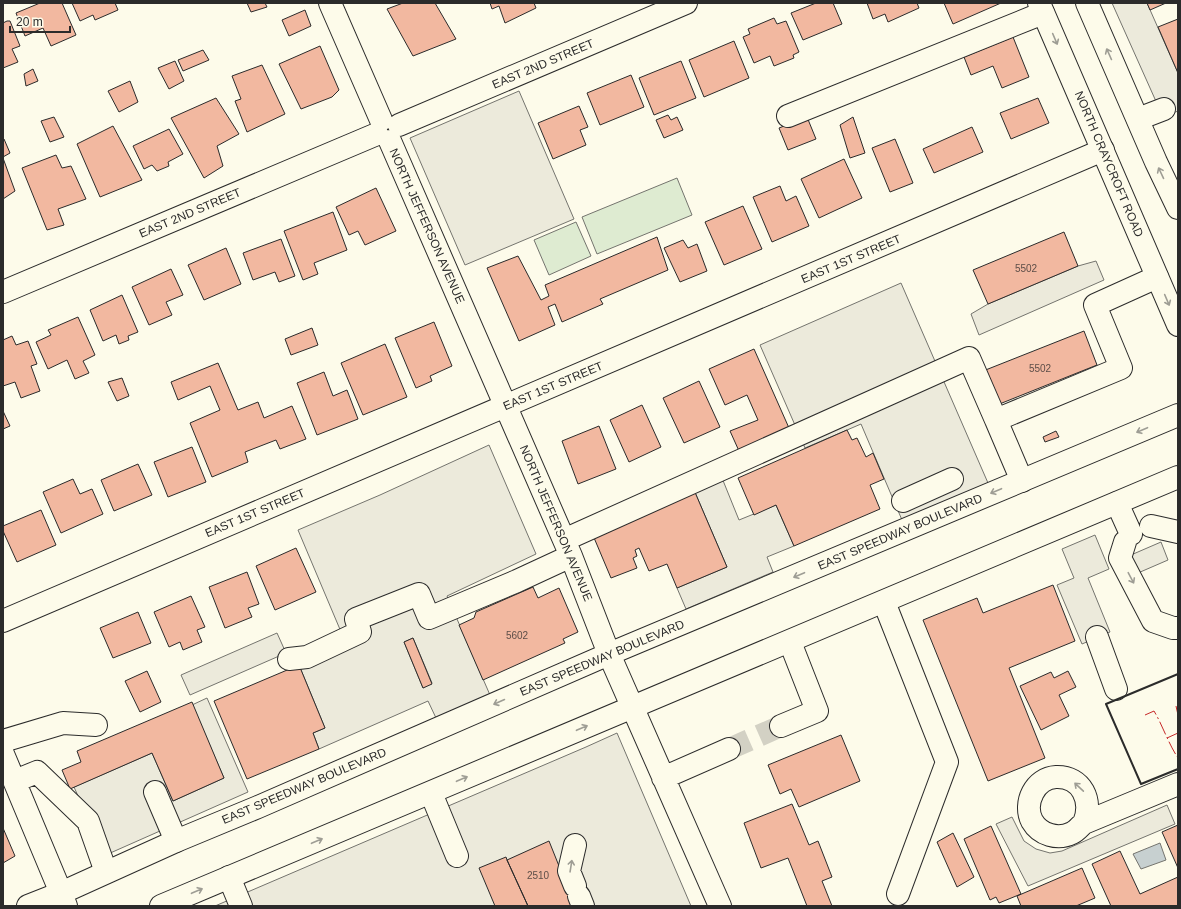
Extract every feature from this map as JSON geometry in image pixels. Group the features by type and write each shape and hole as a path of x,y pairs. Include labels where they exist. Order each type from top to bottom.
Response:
{"street":[{"name":"NORTH JEFFERSON AVENUE","path":"330,3 387,130 568,548 632,707 720,906"},
{"name":"EAST 2ND STREET","path":"3,292 686,3"},
{"path":"1087,3 1178,208"},
{"path":"788,116 1041,8"},
{"name":"NORTH CRAYCROFT ROAD","path":"1041,8 1178,325"},
{"path":"1138,119 1164,109"},
{"name":"EAST 1ST STREET","path":"3,621 1103,150"},
{"path":"996,420 1122,368 1096,305 1158,277"},
{"path":"289,659 308,657 360,632 356,619 419,594 429,618 517,581 568,548 969,358 1022,481"},
{"name":"EAST SPEEDWAY BOULEVARD","path":"28,906 64,899 106,872 176,841 258,807 610,654 1178,415"},
{"path":"161,906 632,707 790,642 1178,477"},
{"path":"903,501 952,479"},
{"path":"1117,503 1128,538 1120,558 1153,621 1173,628 1178,628"},
{"path":"1151,526 1178,532"},
{"path":"884,602 947,762 898,894"},
{"path":"1097,637 1116,689"},
{"path":"781,726 816,711 790,642"},
{"path":"3,740 63,723 96,725"},
{"path":"663,778 729,750"},
{"path":"8,768 37,772 88,821 106,872"},
{"path":"8,768 64,899"},
{"path":"1084,823 1178,784"},
{"path":"155,792 176,841"},
{"path":"431,793 457,856"},
{"path":"575,845 569,871 579,896"},
{"path":"229,877 241,906"}],"green space":[{"path":"677,178 692,215 597,254 582,217"},
{"path":"576,222 591,256 549,275 534,240"}],"shaded area":[{"path":"1112,3 1147,3 1178,73 1178,111 1163,117"},
{"path":"519,91 574,219 465,265 410,138"},
{"path":"1096,261 1104,280 979,335 971,314 988,304 1078,266"},
{"path":"901,283 988,483 902,520 861,424 805,448 760,345"},
{"path":"489,445 536,554 447,596 490,695 436,718 428,701 319,749 313,733 325,728 299,665 347,646 298,530 380,495","holes":["413,638 432,683 423,688 404,642"]},
{"path":"722,478 739,520 776,505 794,546 767,557 773,572 686,609 677,588 727,567 694,490"},
{"path":"1095,535 1109,569 1088,578 1110,632 1082,644 1057,585 1074,578 1062,549"},
{"path":"1161,542 1168,560 1131,576 1124,558"},
{"path":"277,633 286,653 190,695 181,675"},
{"path":"207,698 248,792 108,854 87,816 74,787 152,753 173,801 224,778 192,705"},
{"path":"617,733 691,906 215,906 586,747"},
{"path":"1167,805 1175,824 1028,886 996,824 1012,817 1024,841 1036,849 1050,853 1062,851"},
{"path":"1160,843 1166,860 1141,869 1133,854"}],"building":[{"path":"40,3 62,3 76,35 51,46 43,28 25,36 16,13"},
{"path":"72,3 115,3 118,10 95,20 93,15 80,21"},
{"path":"247,3 265,3 267,7 251,12"},
{"path":"403,3 435,3 456,39 413,56 387,9"},
{"path":"490,3 534,3 536,8 505,23 499,6 492,9"},
{"path":"816,3 833,3 842,24 803,40 791,13"},
{"path":"867,3 917,3 919,8 888,22 885,14 873,19"},
{"path":"944,3 1001,3 953,24"},
{"path":"1147,3 1166,3 1150,10"},
{"path":"305,10 311,26 289,36 282,20"},
{"path":"774,18 777,24 786,21 799,52 793,55 794,58 774,66 770,56 754,63 743,37 750,34 748,29"},
{"path":"1178,19 1178,73 1158,27"},
{"path":"10,21 20,46 12,49 18,62 3,68 3,23"},
{"path":"1013,37 1029,77 1002,88 993,66 971,75 964,57"},
{"path":"734,41 749,78 704,97 689,60"},
{"path":"320,46 339,90 332,97 301,109 279,64"},
{"path":"203,50 209,60 183,71 178,60"},
{"path":"175,61 184,81 169,89 158,68"},
{"path":"681,61 696,98 654,115 639,78"},
{"path":"262,65 285,114 247,132 235,101 241,99 232,76"},
{"path":"33,69 38,81 26,86 24,74"},
{"path":"631,75 644,107 600,125 587,93"},
{"path":"130,81 138,102 119,112 108,91"},
{"path":"216,98 239,134 217,146 223,166 204,178 171,118"},
{"path":"1038,98 1049,123 1011,139 1000,113"},
{"path":"579,106 588,127 580,130 586,145 553,159 538,123"},
{"path":"668,115 671,120 677,117 683,130 664,138 656,120"},
{"path":"54,117 64,137 50,142 41,121"},
{"path":"807,117 816,139 788,150 779,128"},
{"path":"853,117 865,153 850,158 840,125"},
{"path":"113,126 142,180 100,197 77,144"},
{"path":"972,127 983,152 934,173 923,149"},
{"path":"169,129 183,154 168,162 169,166 157,171 152,165 144,169 133,146"},
{"path":"4,139 10,153 3,157 3,140"},
{"path":"895,139 913,183 890,192 872,148"},
{"path":"56,155 62,168 71,166 86,199 58,209 64,225 47,230 22,168"},
{"path":"3,158 15,191 3,199"},
{"path":"844,159 862,198 819,218 801,179"},
{"path":"780,186 786,201 796,196 809,226 772,242 753,197"},
{"path":"376,188 396,231 365,245 358,231 349,235 336,207"},
{"path":"743,206 762,249 724,265 705,222"},
{"path":"333,212 347,250 314,263 318,274 303,280 284,231"},
{"path":"1064,232 1078,266 988,304 973,270"},
{"path":"657,237 668,270 600,299 603,304 562,322 555,304 548,307 555,325 519,341 487,268 518,256 541,300 549,296 545,285"},
{"path":"281,239 295,276 279,282 275,272 253,280 243,253"},
{"path":"683,240 688,248 697,244 707,271 680,282 664,248"},
{"path":"226,248 241,284 204,300 188,265"},
{"path":"171,269 183,295 166,302 172,315 149,325 132,287"},
{"path":"122,295 138,332 128,336 129,340 119,344 116,335 103,341 90,310"},
{"path":"78,317 95,355 83,361 89,373 75,379 67,360 48,369 36,342 51,335 48,330"},
{"path":"434,322 452,366 430,376 432,381 416,388 395,338"},
{"path":"312,328 318,345 291,355 285,339"},
{"path":"1084,331 1097,365 997,405 983,371"},
{"path":"12,336 16,345 28,341 37,364 31,366 40,391 21,398 15,382 3,386 3,340"},
{"path":"385,344 407,397 363,415 341,363"},
{"path":"754,349 789,428 739,451 730,431 758,420 747,395 725,405 709,369"},
{"path":"218,363 238,410 258,402 264,418 292,406 306,439 280,449 276,440 245,452 248,462 212,477 190,423 220,410 210,386 178,400 171,382"},
{"path":"324,372 333,396 347,390 358,419 317,435 297,383"},
{"path":"122,378 129,396 117,401 108,382"},
{"path":"699,381 720,427 684,443 663,398"},
{"path":"642,405 661,447 629,462 610,420"},
{"path":"3,411 10,426 3,429"},
{"path":"599,426 616,469 578,484 562,441"},
{"path":"847,430 852,440 857,438 866,457 873,453 884,479 870,485 880,509 794,546 776,505 754,515 738,478"},
{"path":"1056,431 1059,437 1045,442 1043,437"},
{"path":"192,447 206,482 168,497 154,462"},
{"path":"138,464 152,495 114,511 101,480"},
{"path":"73,479 80,494 92,489 103,514 61,533 43,492"},
{"path":"694,490 727,567 677,588 667,564 649,571 639,548 635,550 637,556 633,558 637,568 611,578 592,533"},
{"path":"41,510 56,545 17,562 3,531 3,526"},
{"path":"296,548 316,592 275,610 256,566"},
{"path":"247,572 259,604 248,608 252,617 225,628 209,587"},
{"path":"1053,585 1075,641 1009,668 1045,758 988,781 923,620 977,598 983,613"},
{"path":"533,587 538,598 559,588 578,632 563,639 565,643 483,680 459,625 474,618 476,612"},
{"path":"191,596 205,627 197,630 202,642 183,650 180,642 169,647 154,612"},
{"path":"138,612 151,643 113,658 100,628"},
{"path":"413,638 432,684 423,688 404,642"},
{"path":"299,665 325,728 313,733 319,749 247,779 214,701"},
{"path":"147,671 161,702 140,712 125,681"},
{"path":"1068,671 1076,687 1059,695 1069,716 1041,730 1020,686 1051,672 1054,678"},
{"path":"192,702 224,778 173,801 152,753 70,789 62,770 81,762 77,751"},
{"path":"841,735 860,781 799,807 791,789 780,794 768,765"},
{"path":"792,804 809,845 818,841 832,877 822,881 832,906 807,906 788,858 761,868 744,823"},
{"path":"1178,825 1178,868 1162,832"},
{"path":"991,826 1021,894 999,903 996,897 990,900 964,839"},
{"path":"3,828 15,856 3,863"},
{"path":"953,833 974,877 957,887 937,842"},
{"path":"549,841 575,906 528,906 507,860"},
{"path":"1120,851 1140,894 1178,877 1178,906 1111,906 1092,864"},
{"path":"506,857 528,906 495,906 479,868"},
{"path":"1082,868 1095,898 1076,906 1021,906 1017,896"}],"tunnel":[{"path":"729,749 781,726"}],"wall":[{"path":"1178,674 1106,704 1141,784 1178,769"}],"power":[{"path":"1176,706 1178,715"},
{"path":"1145,715 1154,711 1178,758"},
{"path":"1167,738 1178,733"}]}
